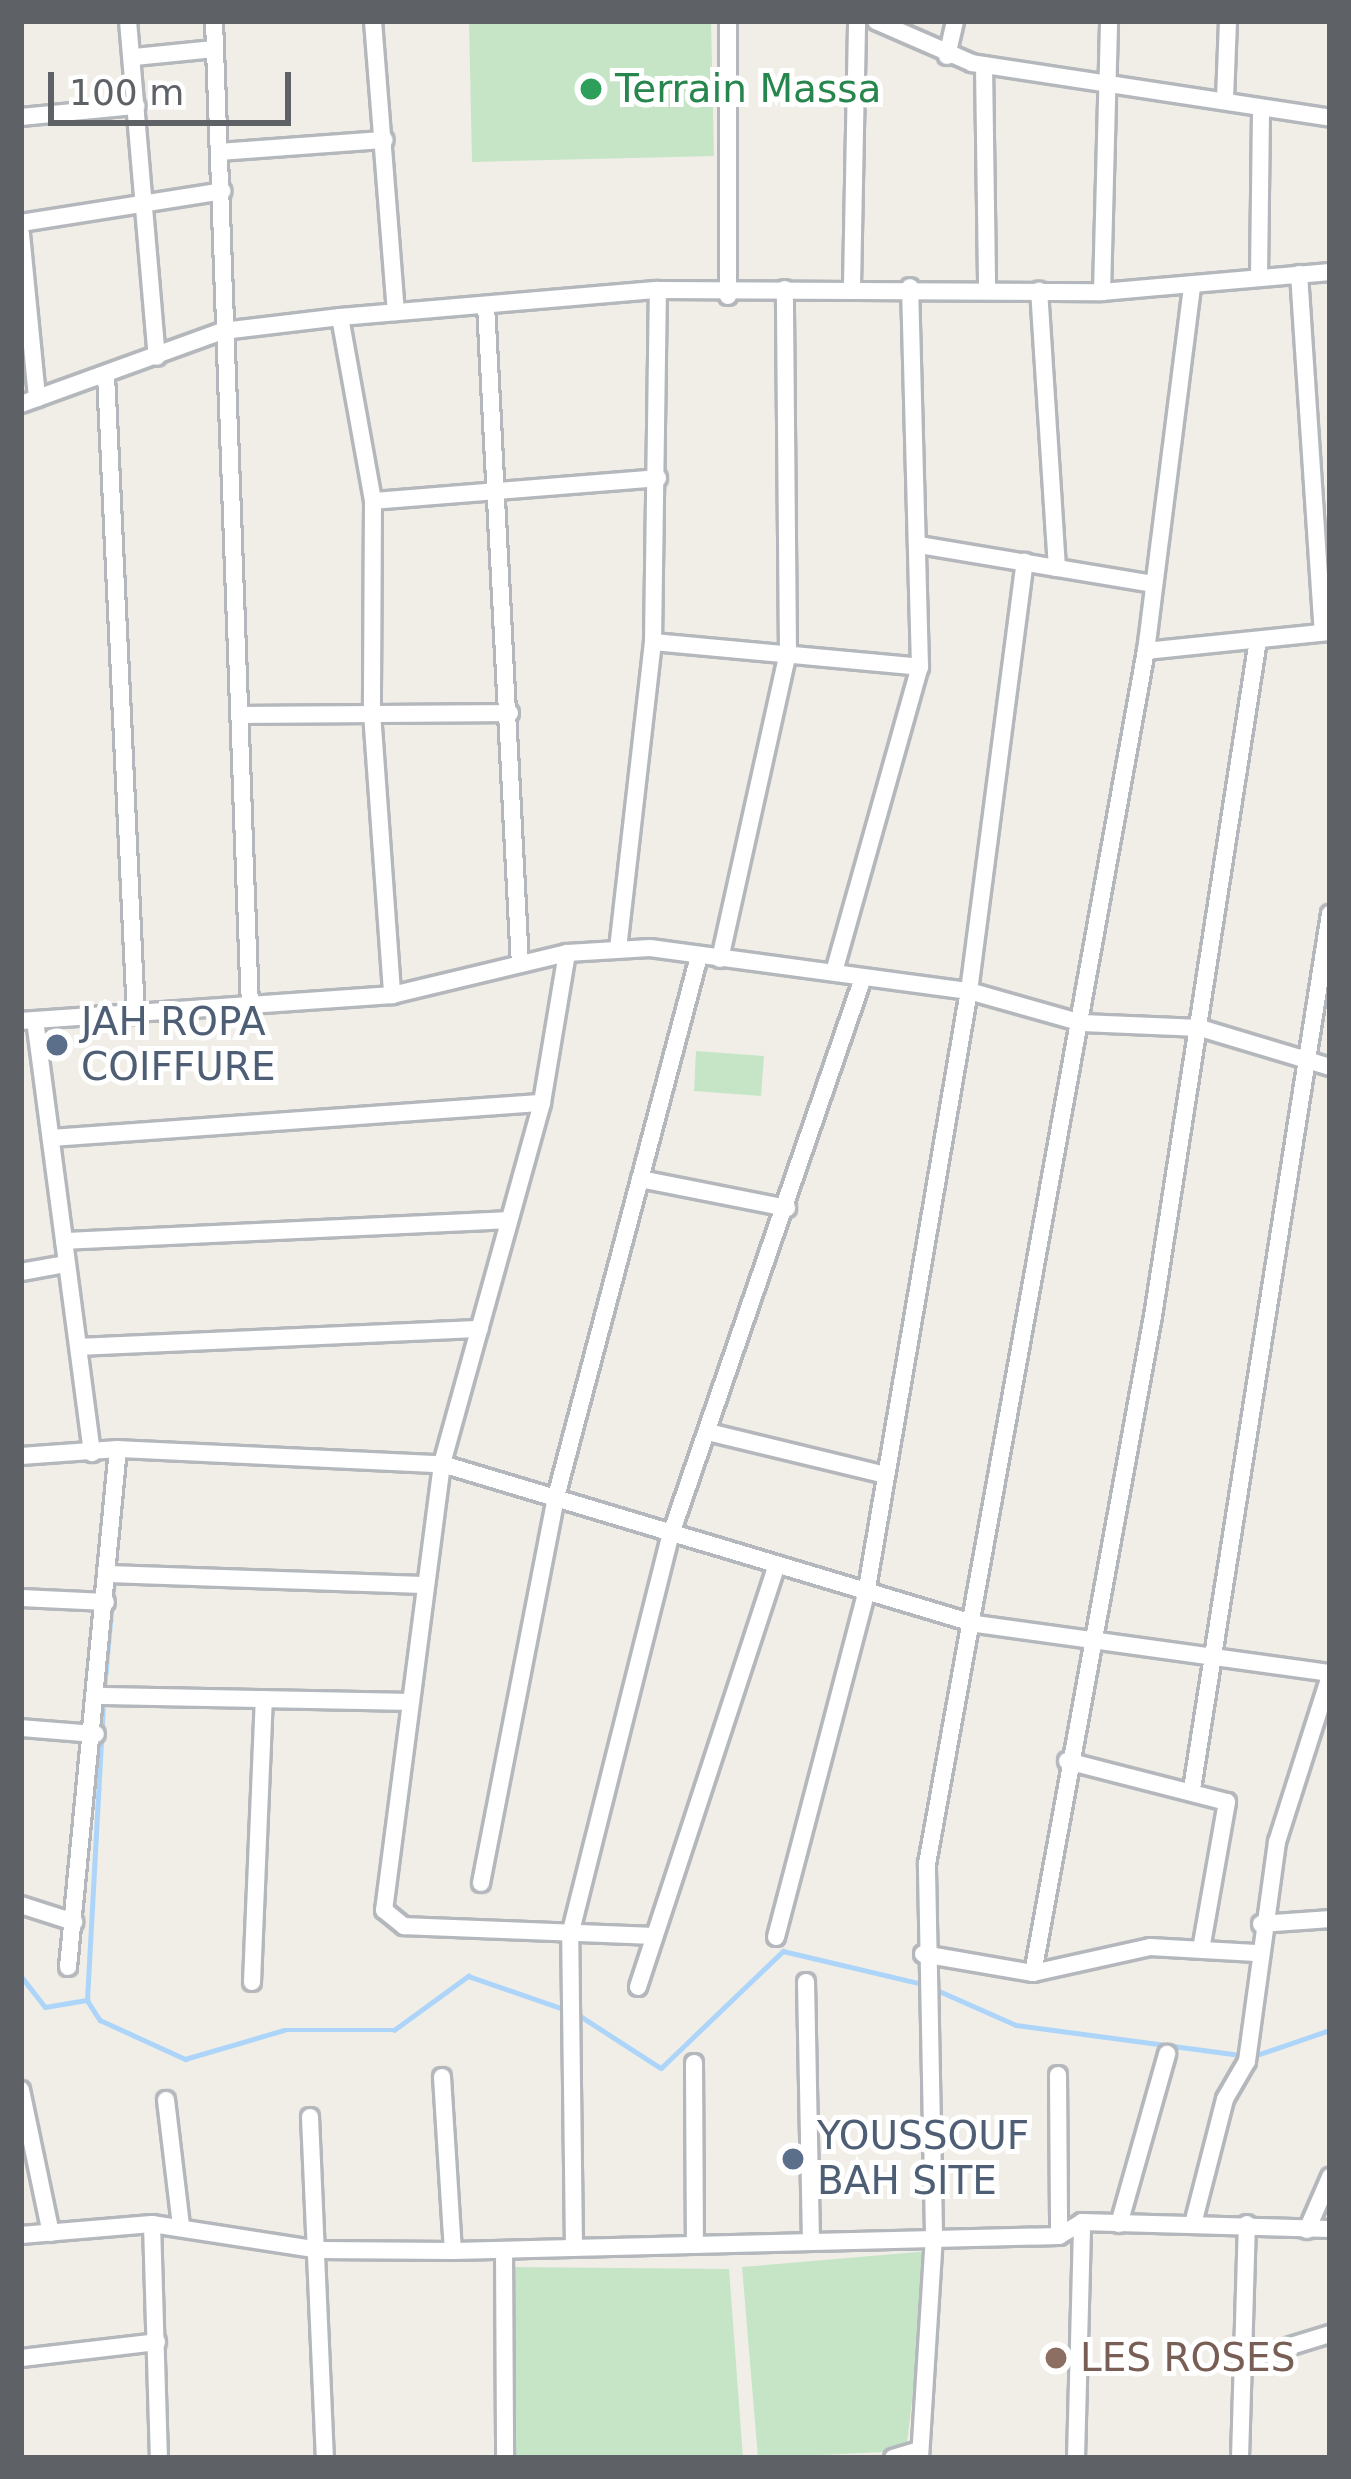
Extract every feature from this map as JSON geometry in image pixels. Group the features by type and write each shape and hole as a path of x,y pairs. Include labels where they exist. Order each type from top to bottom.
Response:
{"street":[{"path":"128,21 136,57 157,357"},
{"path":"214,21 223,332 244,715 250,1009"},
{"path":"373,21 396,311"},
{"path":"728,21 728,296"},
{"path":"851,286 856,21"},
{"path":"876,21 947,56 984,65 1107,80 1225,99 1261,110 1330,118"},
{"path":"947,56 956,21"},
{"path":"1102,292 1109,21"},
{"path":"1225,99 1228,21"},
{"path":"136,57 214,49"},
{"path":"984,65 987,289"},
{"path":"21,117 136,106"},
{"path":"1259,276 1261,110"},
{"path":"220,152 386,140"},
{"path":"21,223 222,191"},
{"path":"21,234 29,401 223,332 340,316 658,290 728,296 851,286 1102,292 1192,289 1259,276 1330,272"},
{"path":"1146,651 1326,632 1299,274"},
{"path":"834,971 920,668 910,287"},
{"path":"720,959 788,653 785,289"},
{"path":"893,2458 920,2454 934,2234 930,2008 923,1954 927,1864 976,1624 1146,651 1192,289"},
{"path":"618,949 653,642 658,290"},
{"path":"1039,291 1057,568"},
{"path":"486,305 503,491 520,964"},
{"path":"340,316 373,501 372,713 392,995"},
{"path":"106,375 136,1016"},
{"path":"373,501 658,478"},
{"path":"919,545 1154,584"},
{"path":"776,1937 866,1594 882,1474 969,991 1025,562"},
{"path":"1033,1972 1200,1028 1258,640"},
{"path":"653,642 920,668"},
{"path":"244,715 510,712"},
{"path":"1192,1789 1208,1656 1321,1065 1330,914"},
{"path":"92,1453 52,1138 28,1021 250,1009 392,995 567,953 618,949 834,971 969,991 1082,1023 1200,1028 1321,1065"},
{"path":"567,953 542,1103 442,1464 382,1867 387,1920 570,1935 653,1936"},
{"path":"481,1883 556,1497 699,956"},
{"path":"574,2248 570,1935 671,1534 787,1208 862,978"},
{"path":"52,1138 542,1103"},
{"path":"640,1179 787,1208"},
{"path":"64,1241 509,1220"},
{"path":"21,1272 66,1264"},
{"path":"80,1347 480,1329"},
{"path":"707,1432 882,1474"},
{"path":"68,1967 96,1734 118,1449"},
{"path":"21,1456 118,1449 442,1464 775,1571 976,1624 1330,1674 1262,1924 1248,2054 1225,2099 1194,2221"},
{"path":"638,1987 775,1571"},
{"path":"108,1574 423,1585"},
{"path":"21,1598 106,1602"},
{"path":"99,1696 405,1702"},
{"path":"252,1982 263,1699"},
{"path":"21,1728 96,1734"},
{"path":"1067,1761 1219,1796 1229,1813 1201,1950"},
{"path":"21,1905 74,1922"},
{"path":"1262,1924 1330,1919"},
{"path":"923,1954 1033,1972 1150,1947 1256,1953"},
{"path":"806,1982 811,2242"},
{"path":"1118,2224 1167,2054"},
{"path":"694,2063 695,2245"},
{"path":"1058,2075 1059,2236"},
{"path":"442,2077 453,2251"},
{"path":"21,2090 52,2233"},
{"path":"166,2100 181,2225"},
{"path":"310,2117 325,2458"},
{"path":"1307,2230 1330,2177"},
{"path":"21,2235 181,2225 319,2250 453,2251 811,2242 934,2234 1059,2236 1082,2222 1194,2221 1330,2229"},
{"path":"1076,2458 1082,2222"},
{"path":"152,2224 159,2458"},
{"path":"1240,2458 1247,2224"},
{"path":"504,2250 505,2458"},
{"path":"1242,2361 1330,2334"},
{"path":"21,2358 157,2342"}],"green space":[{"name":"Terrain Massa","path":"469,21 711,21 714,156 472,162"},
{"path":"696,1051 764,1056 761,1096 694,1091"},
{"path":"930,2251 906,2451 758,2458 742,2267"},
{"path":"511,2267 729,2269 743,2458 515,2458"}],"waterway":[{"path":"104,1689 114,1580"},
{"path":"87,2000 103,1700"},
{"path":"574,2012 661,2068 783,1951 927,1985"},
{"path":"21,1976 45,2007 87,2000 100,2020 185,2059 284,2030 394,2030 468,1976 564,2009"},
{"path":"937,1990 1016,2025 1240,2055"},
{"path":"1251,2057 1330,2030"}],"place":[{"name":"Terrain Massa","path":"591,89"},
{"name":"JAH ROPA COIFFURE","path":"57,1045"},
{"name":"YOUSSOUF BAH SITE","path":"793,2159"},
{"name":"LES ROSES","path":"1056,2358"}]}
